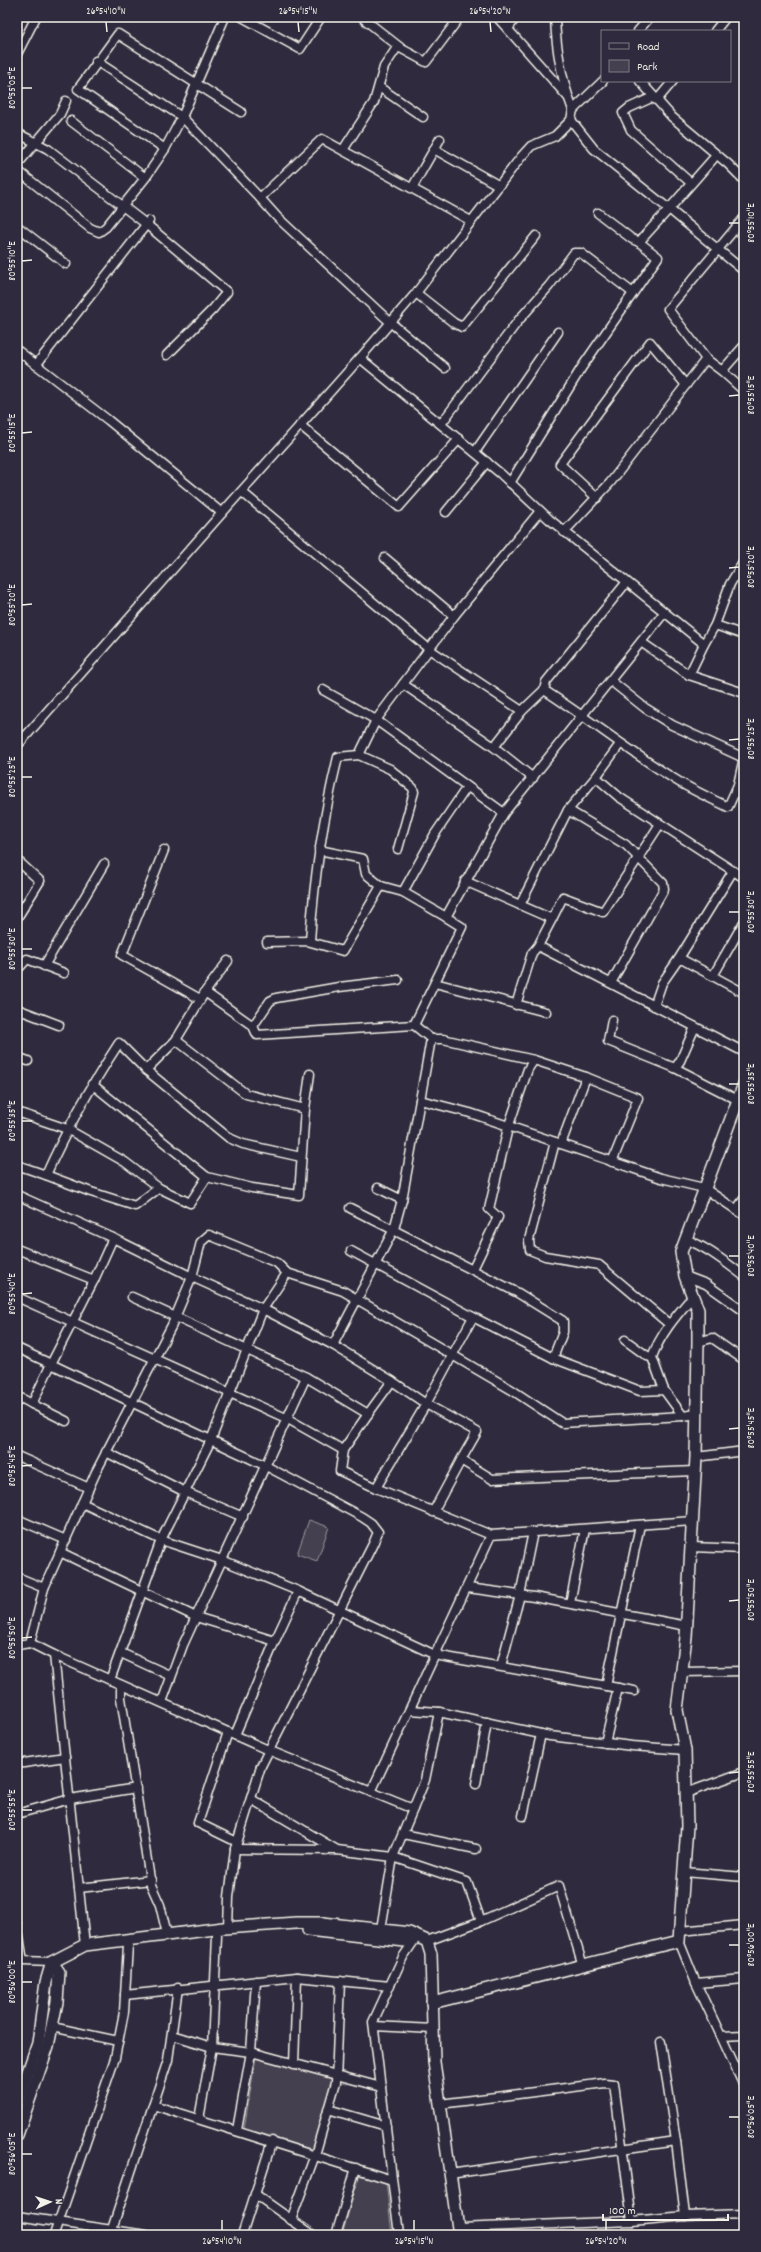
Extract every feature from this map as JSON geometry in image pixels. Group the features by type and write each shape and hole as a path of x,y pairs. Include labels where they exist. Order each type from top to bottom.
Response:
{"street":[{"path":"17,54 36,17"},
{"path":"17,170 90,228 99,232 106,227 123,207 165,149 182,117 195,83 225,17"},
{"path":"245,18 300,49 321,17"},
{"path":"364,18 398,46 426,62 460,17"},
{"path":"497,17 568,97"},
{"path":"508,29 516,17"},
{"path":"17,746 416,293 469,227 471,221 498,185 531,146 555,136 571,120 573,110 568,97 556,47 555,17"},
{"path":"639,30 650,17"},
{"path":"716,30 726,17"},
{"path":"165,149 78,90 96,61 118,34 241,112"},
{"path":"342,150 374,102 384,67 398,46"},
{"path":"96,61 182,117 277,217 390,322 445,368"},
{"path":"573,110 602,82"},
{"path":"641,82 672,117 728,164 744,180"},
{"path":"657,100 672,82"},
{"path":"378,87 423,116"},
{"path":"657,100 651,98 629,108 623,114 631,130 692,183"},
{"path":"17,165 60,114 66,102"},
{"path":"571,120 594,149 718,248 744,271"},
{"path":"71,121 144,177"},
{"path":"17,133 48,148 123,207 147,223 227,292 213,309 167,355"},
{"path":"260,198 322,139 471,221"},
{"path":"412,188 440,139"},
{"path":"434,149 498,185"},
{"path":"639,242 713,159"},
{"path":"510,483 582,367 658,257 598,213"},
{"path":"744,218 668,309 706,358 744,391"},
{"path":"36,365 147,223"},
{"path":"17,226 66,264"},
{"path":"416,293 454,323 462,327 536,236"},
{"path":"441,424 518,320 549,286 574,253 581,253 633,292"},
{"path":"475,452 558,332"},
{"path":"597,498 560,464 650,342 686,385"},
{"path":"722,371 744,346"},
{"path":"17,350 108,420 222,513"},
{"path":"360,358 487,462 564,532 704,644"},
{"path":"564,532 597,498 706,358"},
{"path":"300,425 399,507 459,439"},
{"path":"446,512 487,462"},
{"path":"242,492 429,650 522,711"},
{"path":"359,755 376,720 454,616 540,510"},
{"path":"385,558 454,616"},
{"path":"689,675 715,625 730,584 744,561"},
{"path":"494,747 522,711 544,690 546,682 626,583"},
{"path":"446,917 504,813 664,613"},
{"path":"715,625 744,635"},
{"path":"641,642 689,675 744,693"},
{"path":"544,690 583,715 620,744 677,781 728,807 741,786 744,758 672,725 645,708 611,681"},
{"path":"403,684 431,705 447,713 494,747 533,778"},
{"path":"323,690 376,720 438,763 467,787 504,813"},
{"path":"520,905 568,810 596,777 620,744"},
{"path":"310,941 325,807 338,757 359,755 390,769 413,788 414,792 398,849"},
{"path":"596,777 619,797 744,878"},
{"path":"403,892 435,834 467,787"},
{"path":"568,810 626,845 663,883 664,889 611,983"},
{"path":"516,1005 532,954 538,946 563,897 603,912 660,824"},
{"path":"164,850 122,955 202,995 253,1026 257,1035 414,1026 431,1039 444,1039 534,1060 586,1077 638,1098 612,1162"},
{"path":"319,850 363,859 366,874 380,886 403,892 462,926 414,1026"},
{"path":"17,860 40,881 17,918"},
{"path":"44,966 104,864"},
{"path":"654,1006 662,983 733,871"},
{"path":"465,881 552,919"},
{"path":"266,942 310,941 343,952 380,886"},
{"path":"713,976 744,922"},
{"path":"538,946 744,1052"},
{"path":"17,969 27,959 64,973"},
{"path":"678,960 683,960 744,993"},
{"path":"146,1070 176,1040 202,995 228,962"},
{"path":"253,1026 270,1000 276,998 339,987 398,980"},
{"path":"435,983 546,1012"},
{"path":"17,1009 59,1025"},
{"path":"612,1020 608,1041 674,1068 738,1100"},
{"path":"674,1068 680,1061 695,1027"},
{"path":"333,1345 377,1265 394,1230 402,1200 431,1039"},
{"path":"176,1040 246,1094 305,1109"},
{"path":"46,1175 67,1130 92,1084 119,1043 146,1070 229,1138 243,1144 301,1157"},
{"path":"17,1057 28,1061"},
{"path":"473,1269 498,1217 489,1209 509,1126 528,1069 534,1060"},
{"path":"92,1084 207,1177 252,1188 299,1195 305,1109 310,1074"},
{"path":"586,1077 558,1143 529,1240 530,1250 545,1256 599,1265 669,1324"},
{"path":"744,1084 681,1252 685,1276 698,1310 698,1342 696,1471 687,1626 677,1710 685,1750 687,1826 679,1936 696,1983 744,2087"},
{"path":"420,1100 470,1113 662,1178 704,1188 744,1215"},
{"path":"17,1112 67,1130 125,1162 159,1188 190,1203 207,1177"},
{"path":"17,1165 91,1192 135,1206 159,1188"},
{"path":"378,1188 402,1200"},
{"path":"17,1195 113,1238 192,1278 262,1309 333,1345 392,1381 426,1404 477,1432 433,1512"},
{"path":"736,1210 744,1199"},
{"path":"350,1208 473,1269 518,1293 563,1321 563,1332 553,1358"},
{"path":"30,1643 44,1588 106,1452 176,1317 192,1278 202,1242 209,1235 277,1263 287,1273 343,1292 512,1390 562,1423 697,1414"},
{"path":"32,1404 94,1280 113,1238"},
{"path":"685,1239 696,1243 716,1255 744,1276"},
{"path":"17,1249 94,1280"},
{"path":"351,1251 473,1317 553,1358 640,1391 664,1390"},
{"path":"110,1680 161,1540 211,1440 248,1349 262,1309 287,1273"},
{"path":"685,1276 706,1284 744,1311"},
{"path":"682,1416 664,1390 652,1357 657,1343 669,1324 693,1296"},
{"path":"17,1297 73,1321 154,1360 288,1420 342,1450"},
{"path":"132,1297 248,1349 306,1377 368,1414"},
{"path":"376,1488 426,1404 473,1317"},
{"path":"698,1342 712,1338 744,1360"},
{"path":"625,1340 647,1356 652,1357"},
{"path":"17,1348 266,1466 362,1517 371,1523 378,1532 268,1750 236,1846 229,1897 228,1928"},
{"path":"162,1702 196,1616 288,1420 306,1377"},
{"path":"392,1381 342,1450 340,1471 376,1488 491,1535 693,1521"},
{"path":"18,1398 66,1421"},
{"path":"696,1457 744,1451"},
{"path":"106,1452 185,1492 243,1517"},
{"path":"17,1456 89,1488"},
{"path":"461,1460 492,1479 696,1471"},
{"path":"82,1503 161,1540 222,1560 298,1591 435,1655 634,1691"},
{"path":"17,1520 66,1540"},
{"path":"606,1686 640,1525"},
{"path":"570,1603 585,1529"},
{"path":"501,1666 520,1595 533,1532"},
{"path":"371,1792 468,1588 491,1535"},
{"path":"691,1547 744,1549"},
{"path":"60,1552 142,1592 196,1616 275,1640"},
{"path":"17,1577 44,1588"},
{"path":"468,1588 570,1603 687,1626"},
{"path":"298,1591 232,1734 198,1824 236,1846 337,1850 393,1857 468,1882 481,1921"},
{"path":"17,1645 30,1643 268,1750 413,1809"},
{"path":"121,1653 171,1676"},
{"path":"54,1655 79,1888 82,1946"},
{"path":"682,1672 744,1671"},
{"path":"121,1685 121,1698 151,1880 160,1905 167,1934"},
{"path":"605,1743 618,1688"},
{"path":"410,1710 439,1712 541,1734 605,1743 685,1750"},
{"path":"382,1930 393,1857 426,1780 439,1712"},
{"path":"476,1784 487,1722"},
{"path":"523,1816 541,1734"},
{"path":"17,1764 65,1756"},
{"path":"686,1792 744,1772"},
{"path":"17,1814 70,1799 136,1788"},
{"path":"251,1798 337,1850"},
{"path":"403,1834 476,1849"},
{"path":"684,1872 744,1877"},
{"path":"79,1888 151,1880"},
{"path":"17,1925 20,1962 52,1962 82,1946 167,1934 228,1928 323,1922 409,1933 416,1938 427,1942 481,1921 560,1886 583,1966"},
{"path":"432,2003 583,1966 679,1936 744,1926"},
{"path":"82,1946 92,1949 296,1929 318,1930 405,1940 416,1938"},
{"path":"199,2119 212,2047 217,1936"},
{"path":"399,2235 373,2022 403,1956 416,1938"},
{"path":"427,1942 431,1954 434,2062 458,2232 632,2221 685,2216 744,2214"},
{"path":"54,2235 115,2058 125,1995 128,1945"},
{"path":"17,2135 48,2046 52,2027 57,2002 59,1972 52,1962"},
{"path":"17,2103 38,2043 46,1982 52,1962"},
{"path":"125,1995 216,1984 297,1977 390,1986"},
{"path":"294,2064 297,1977"},
{"path":"696,1983 744,1979"},
{"path":"237,2130 251,2052 256,1981"},
{"path":"291,2220 315,2155 336,2075 340,1981"},
{"path":"111,2233 168,2060 178,1988"},
{"path":"374,2026 433,2029"},
{"path":"52,2027 118,2041"},
{"path":"172,2035 212,2047 251,2052 381,2087"},
{"path":"721,2036 744,2035"},
{"path":"661,2042 676,2141 685,2216"},
{"path":"440,2104 604,2083 614,2084 632,2221"},
{"path":"153,2105 237,2130 392,2180"},
{"path":"328,2108 386,2126"},
{"path":"242,2235 272,2141"},
{"path":"450,2174 676,2141"},
{"path":"336,2235 356,2168"},
{"path":"255,2194 313,2235"},
{"path":"17,2216 59,2222 111,2233 146,2235"}],"green space":[{"path":"309,1520 329,1527 317,1561 297,1554"},
{"path":"256,2057 333,2079 313,2150 244,2129"},
{"path":"360,2173 386,2181 392,2235 342,2235"}]}
